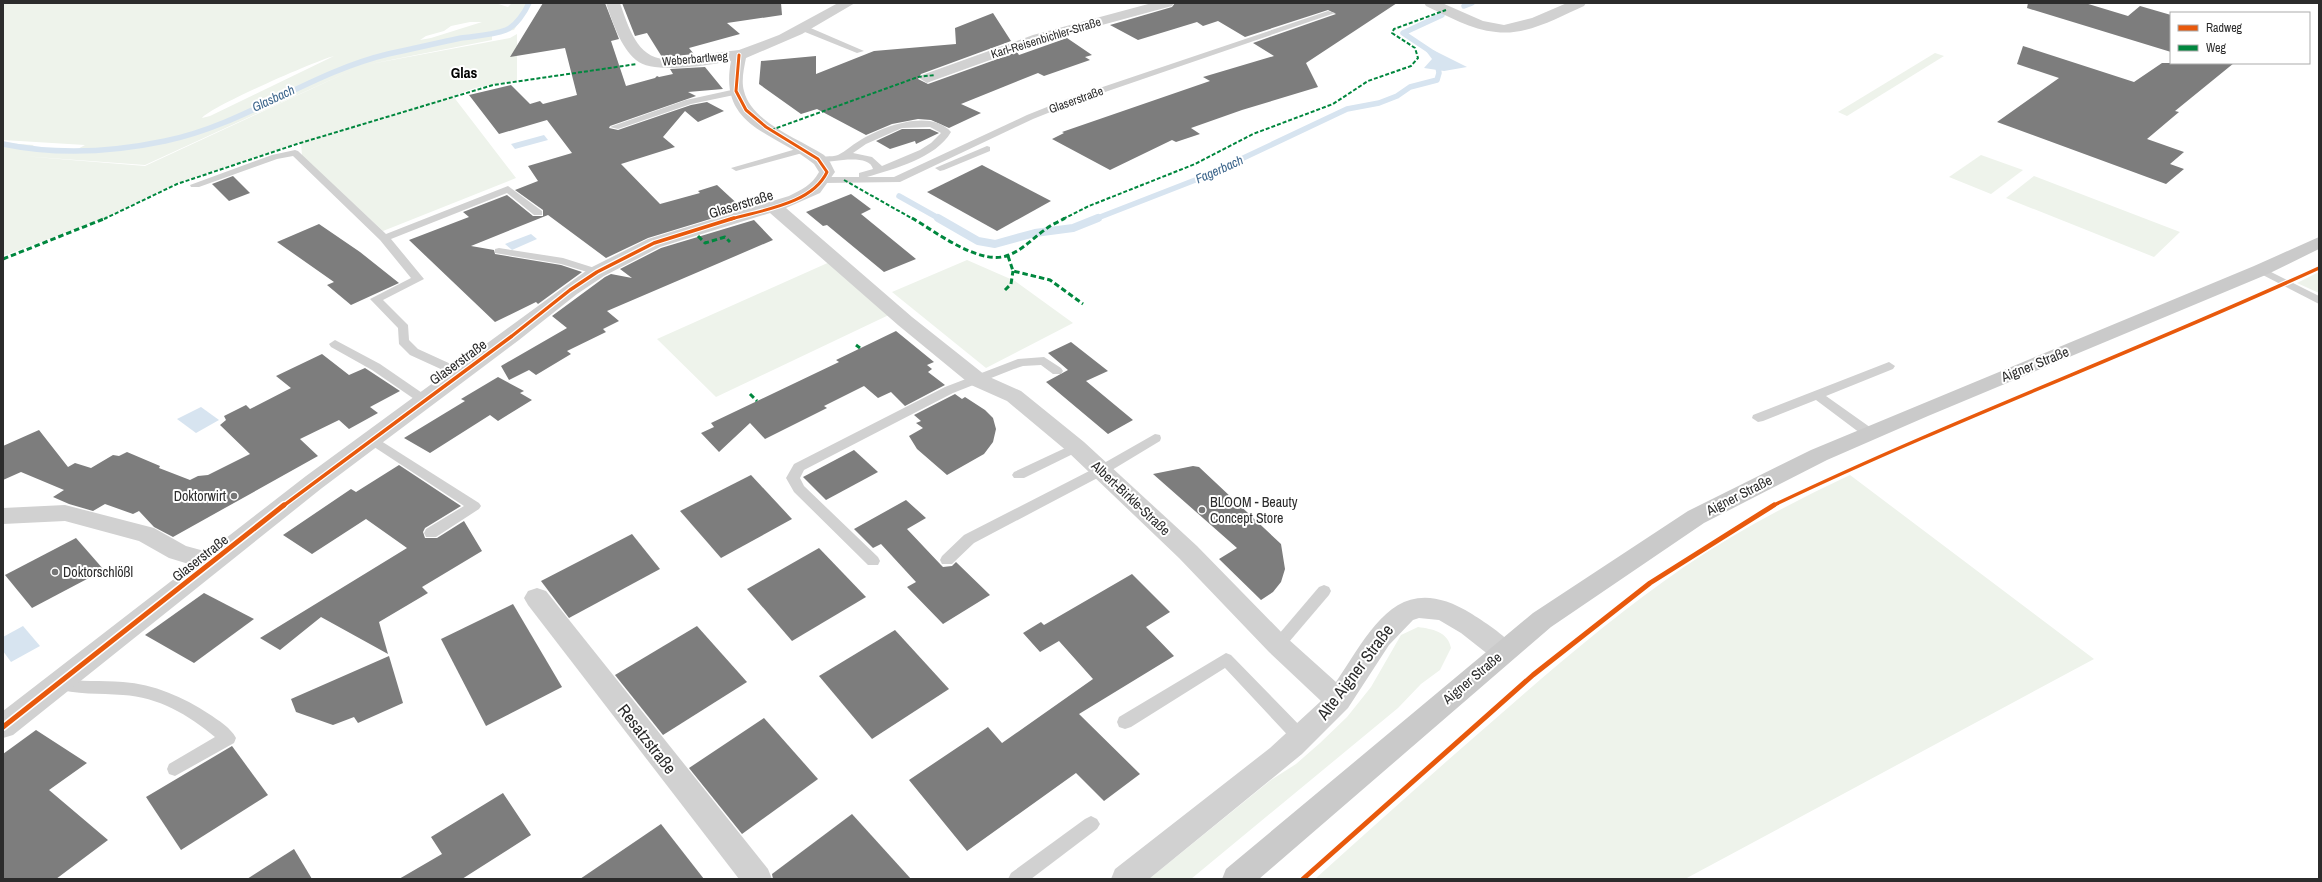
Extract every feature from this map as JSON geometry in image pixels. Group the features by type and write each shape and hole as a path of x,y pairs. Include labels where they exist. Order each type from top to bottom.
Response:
{"main road":[{"name":"Aigner Straße","path":"1238,879 1542,620 1696,517 1819,455 2261,270 2319,242"}],"street":[{"name":"Weberbartlweg","path":"613,3 620,23 641,57 651,62 690,61 738,55"},
{"path":"824,180 826,169 820,160 745,110 736,92 735,77 738,55 803,28 848,3"},
{"name":"Karl-Reisenbichler-Straße","path":"928,78 1038,38 1167,3"},
{"path":"1431,3 1473,22 1496,29 1520,26 1579,3"},
{"name":"Glaserstraße","path":"3,727 370,438 424,400 597,272 654,243 800,197 818,187 824,180"},
{"name":"Glaserstraße","path":"773,206 905,321"},
{"name":"Albert-Birkle-Straße","path":"905,321 978,380 1014,396 1076,447 1188,552 1278,645 1338,700"},
{"path":"3,516 65,513 146,534 178,552 211,562"},
{"name":"Resatzstraße","path":"537,598 757,879"},
{"name":"Alte Aigner Straße","path":"1126,879 1302,739 1338,700 1385,630 1403,613 1423,608 1448,613 1467,623 1503,652"}],"lane":[{"name":"Glaserstraße","path":"824,180 896,180 1030,117 1331,13"},
{"path":"803,28 860,50"},
{"path":"615,127 689,102 736,92"},
{"path":"840,158 863,142 900,125 932,124 946,132 946,136 940,142 878,171 844,180"},
{"path":"896,180 922,176 987,149"},
{"path":"736,168 803,150"},
{"path":"195,185 274,156 295,154 384,238 418,279 376,299 404,327 403,341 414,352 460,373"},
{"path":"820,160 858,156 870,158 877,165 878,171"},
{"path":"384,238 508,189 538,213"},
{"path":"499,251 563,261 597,272"},
{"path":"2261,270 2319,301"},
{"path":"335,344 376,367 424,400"},
{"path":"873,561 799,489 793,478 799,467 948,390 978,380 1022,362 1044,361 1057,370"},
{"path":"1758,418 1889,366"},
{"path":"1816,395 1869,433"},
{"path":"370,438 474,506 431,533"},
{"path":"946,560 969,539 1102,470 1155,438"},
{"path":"1019,475 1076,447"},
{"path":"1278,645 1324,591"},
{"path":"1125,722 1226,659 1302,739"},
{"path":"58,683 73,688 123,688 162,696 208,720 228,738 175,769"},
{"path":"1017,879 1091,824"}],"shaded area":[{"path":"3,3 495,3 508,7 512,3 531,3 514,30 492,33 492,40 365,65 510,38 517,34 517,80 475,88 453,96 516,178 383,231 302,156 301,142 177,183 100,220 3,256 3,143 34,145 26,150 74,151 85,145 3,140","holes":["470,22 482,22 420,40 426,36 444,31 451,26","334,56 210,116 202,118 243,94","363,65 145,166 22,156 145,165"]},
{"path":"1433,50 1467,67 1444,71 1424,68 1432,59 1426,51"},
{"path":"1935,53 1944,56 1847,116 1838,112"},
{"path":"544,135 548,140 515,149 511,144"},
{"path":"1981,155 2023,170 1991,194 1949,177"},
{"path":"2034,176 2180,232 2154,257 2006,198"},
{"path":"531,234 537,239 512,250 505,244"},
{"path":"967,260 1015,281 1073,323 986,368 892,292"},
{"path":"832,261 893,313 716,397 657,339"},
{"path":"2319,272 2319,293 2297,283"},
{"path":"201,407 219,420 196,433 177,419"},
{"path":"1850,475 2094,659 1685,879 1315,879 1436,770 1531,688 1595,634 1661,583 1724,541 1745,529 1786,506"},
{"path":"23,626 40,646 11,662 3,651 3,637"},
{"path":"1418,627 1434,630 1447,638 1451,648 1440,670 1421,684 1398,708 1191,879 1149,879 1271,780 1296,764 1320,743 1347,717 1371,687 1401,635"}],"building":[{"path":"543,3 605,3 619,39 611,41 626,86 655,78 657,76 659,77 673,74 670,69 705,67 723,89 688,92 696,96 610,126 609,128 618,130 691,105 707,102 724,111 698,122 685,111 663,137 675,147 621,164 660,204 700,193 698,191 717,185 743,209 648,238 606,258 548,215 471,246 494,250 495,254 561,265 582,272 538,304 536,302 495,322 409,240 469,217 463,212 507,195 533,216 543,216 543,210 515,190 538,181 528,166 572,153 547,120 499,134 469,95 511,85 530,104 540,101 543,104 577,95 565,48 510,57"},
{"path":"622,3 781,3 782,15 727,23 740,34 689,48 694,54 662,57 647,33 635,36"},
{"path":"1175,3 1397,3 1306,63 1318,87 1242,110 1191,128 1200,134 1176,142 1172,140 1110,170 1052,139 1064,133 1062,132 1210,81 1203,77 1274,56 1253,43 1336,14 1328,10 1245,37 1218,21 1203,26 1197,22 1138,40 1110,25 1172,7"},
{"path":"2028,3 2085,3 2128,16 2140,6 2170,15 2170,52 2027,8"},
{"path":"993,13 1011,41 921,74 918,79 928,84 1017,52 1019,55 1067,38 1092,55 1085,57 1090,60 1044,76 1038,73 961,104 981,113 949,128 931,120 918,119 892,124 866,135 817,109 801,114 759,84 761,61 816,56 816,74 874,51 956,44 955,28"},
{"path":"2023,46 2134,82 2162,63 2233,64 2175,111 2179,112 2147,139 2184,152 2170,164 2184,169 2166,184 1997,122 2059,78 2017,64"},
{"path":"902,129 930,129 939,133 916,144 915,141 890,149 876,141"},
{"path":"982,165 1051,201 997,231 927,192"},
{"path":"233,176 250,193 229,201 212,184"},
{"path":"851,194 871,209 861,214 916,259 884,272 827,225 823,226 806,212"},
{"path":"754,220 773,240 607,311 619,321 603,329 606,332 567,351 571,354 536,375 529,370 509,380 501,366 567,328 552,316 605,277 611,274 632,278 620,269 661,248"},
{"path":"319,224 360,252 399,283 351,305 327,285 334,282 277,242"},
{"path":"896,331 934,362 927,365 932,369 928,372 945,385 905,406 891,392 878,398 864,386 824,406 827,408 765,439 750,423 719,452 701,433 714,427 711,423 839,362 836,360"},
{"path":"1071,342 1108,371 1086,381 1133,420 1108,434 1046,382 1068,370 1048,353"},
{"path":"322,354 349,375 365,368 400,391 370,407 378,413 349,429 339,420 300,439 318,456 173,537 154,527 139,511 133,514 105,504 93,511 69,504 53,497 64,490 21,472 3,480 3,446 39,430 68,467 75,463 91,468 113,455 119,456 127,452 160,466 159,468 190,480 198,476 208,475 250,454 220,425 226,420 224,416 246,405 250,409 291,388 276,376"},
{"path":"498,377 524,391 520,393 532,400 498,421 490,415 430,453 404,438 465,401 461,399"},
{"path":"955,394 962,399 965,397 985,410 993,418 996,429 993,442 984,454 947,475 917,449 909,436 923,428 916,423 921,421 914,415"},
{"path":"854,450 878,472 826,500 803,477"},
{"path":"399,465 461,506 425,528 423,532 425,538 437,538 464,521 482,551 422,587 428,593 379,622 388,654 321,617 280,650 260,638 407,548 366,519 312,554 283,535 351,489 356,492"},
{"path":"1193,466 1199,467 1281,544 1285,569 1281,582 1273,592 1261,600 1219,559 1237,548 1153,474"},
{"path":"751,475 792,519 721,558 680,511"},
{"path":"906,500 926,518 907,529 943,567 952,566 956,562 990,595 943,624 907,587 916,582 881,544 873,548 854,529"},
{"path":"632,534 660,569 569,618 541,581"},
{"name":"Doktorschlößl","path":"76,538 104,570 32,608 5,575"},
{"path":"819,548 866,597 792,641 747,589"},
{"path":"1132,574 1170,612 1146,627 1174,656 1079,714 1140,774 1104,801 1076,773 967,851 909,780 988,727 1002,743 1093,679 1059,641 1040,652 1023,633 1041,622 1044,625"},
{"path":"204,593 254,619 194,663 145,635"},
{"path":"513,604 562,687 486,726 441,639"},
{"path":"697,626 747,682 663,735 615,675"},
{"path":"895,630 949,689 872,739 819,676"},
{"path":"389,656 403,703 358,723 354,717 333,725 296,712 291,699"},
{"path":"764,718 818,779 742,834 689,768"},
{"path":"36,730 87,763 49,790 108,840 56,879 3,879 3,754"},
{"path":"232,746 268,795 181,850 146,797"},
{"path":"503,793 531,835 462,879 399,879 442,854 431,837"},
{"path":"852,814 911,879 773,879 772,874"},
{"path":"661,824 704,879 580,879"},
{"path":"294,849 312,879 247,879"}],"waterway":[{"name":"Glasbach","path":"3,144 43,150 84,151 125,148 165,141 222,123 331,73 359,63 388,54 461,38 501,32 510,28 517,22 529,3"},
{"name":"Fagerbach","path":"1464,6 1472,3"},
{"name":"Fagerbach","path":"1095,219 1203,177 1347,109 1379,103 1397,96 1410,87 1437,80 1439,73 1436,55 1403,33 1442,15"},
{"name":"Fagerbach","path":"899,196 940,219"},
{"name":"Fagerbach","path":"938,218 978,241 995,244 1035,233 1073,228 1098,218"}],"marked path":[{"path":"844,180 976,255 990,258 1008,256 1024,247 1047,228 1089,206 1195,164 1253,134 1333,104 1368,81 1411,66 1418,58 1415,48 1392,33 1394,29 1446,10"},
{"path":"3,259 99,222 177,184 297,144 493,85 637,64"},
{"path":"771,130 918,77 935,75"},
{"path":"698,236 705,243 725,237 730,242"},
{"path":"1008,256 1013,271 1019,274 1050,280 1083,304"},
{"path":"1005,290 1011,284 1013,271"},
{"path":"856,345 860,348"},
{"path":"750,394 757,401"}],"cycle path":[{"path":"3,727 314,482 512,336 570,290 597,272 654,243 781,204 808,193 819,185 827,172 823,163 777,135 755,119 739,101 735,82 739,55"},
{"path":"1303,879 1533,675 1650,583 1771,507 1846,471 2245,302 2319,268"}],"place":[{"name":"Doktorwirt","path":"234,496"},
{"name":"BLOOM - Beauty Concept Store","path":"1202,510"},
{"name":"Doktorschlößl","path":"55,572"}],"district":[{"name":"Glas","path":"464,73"}]}
